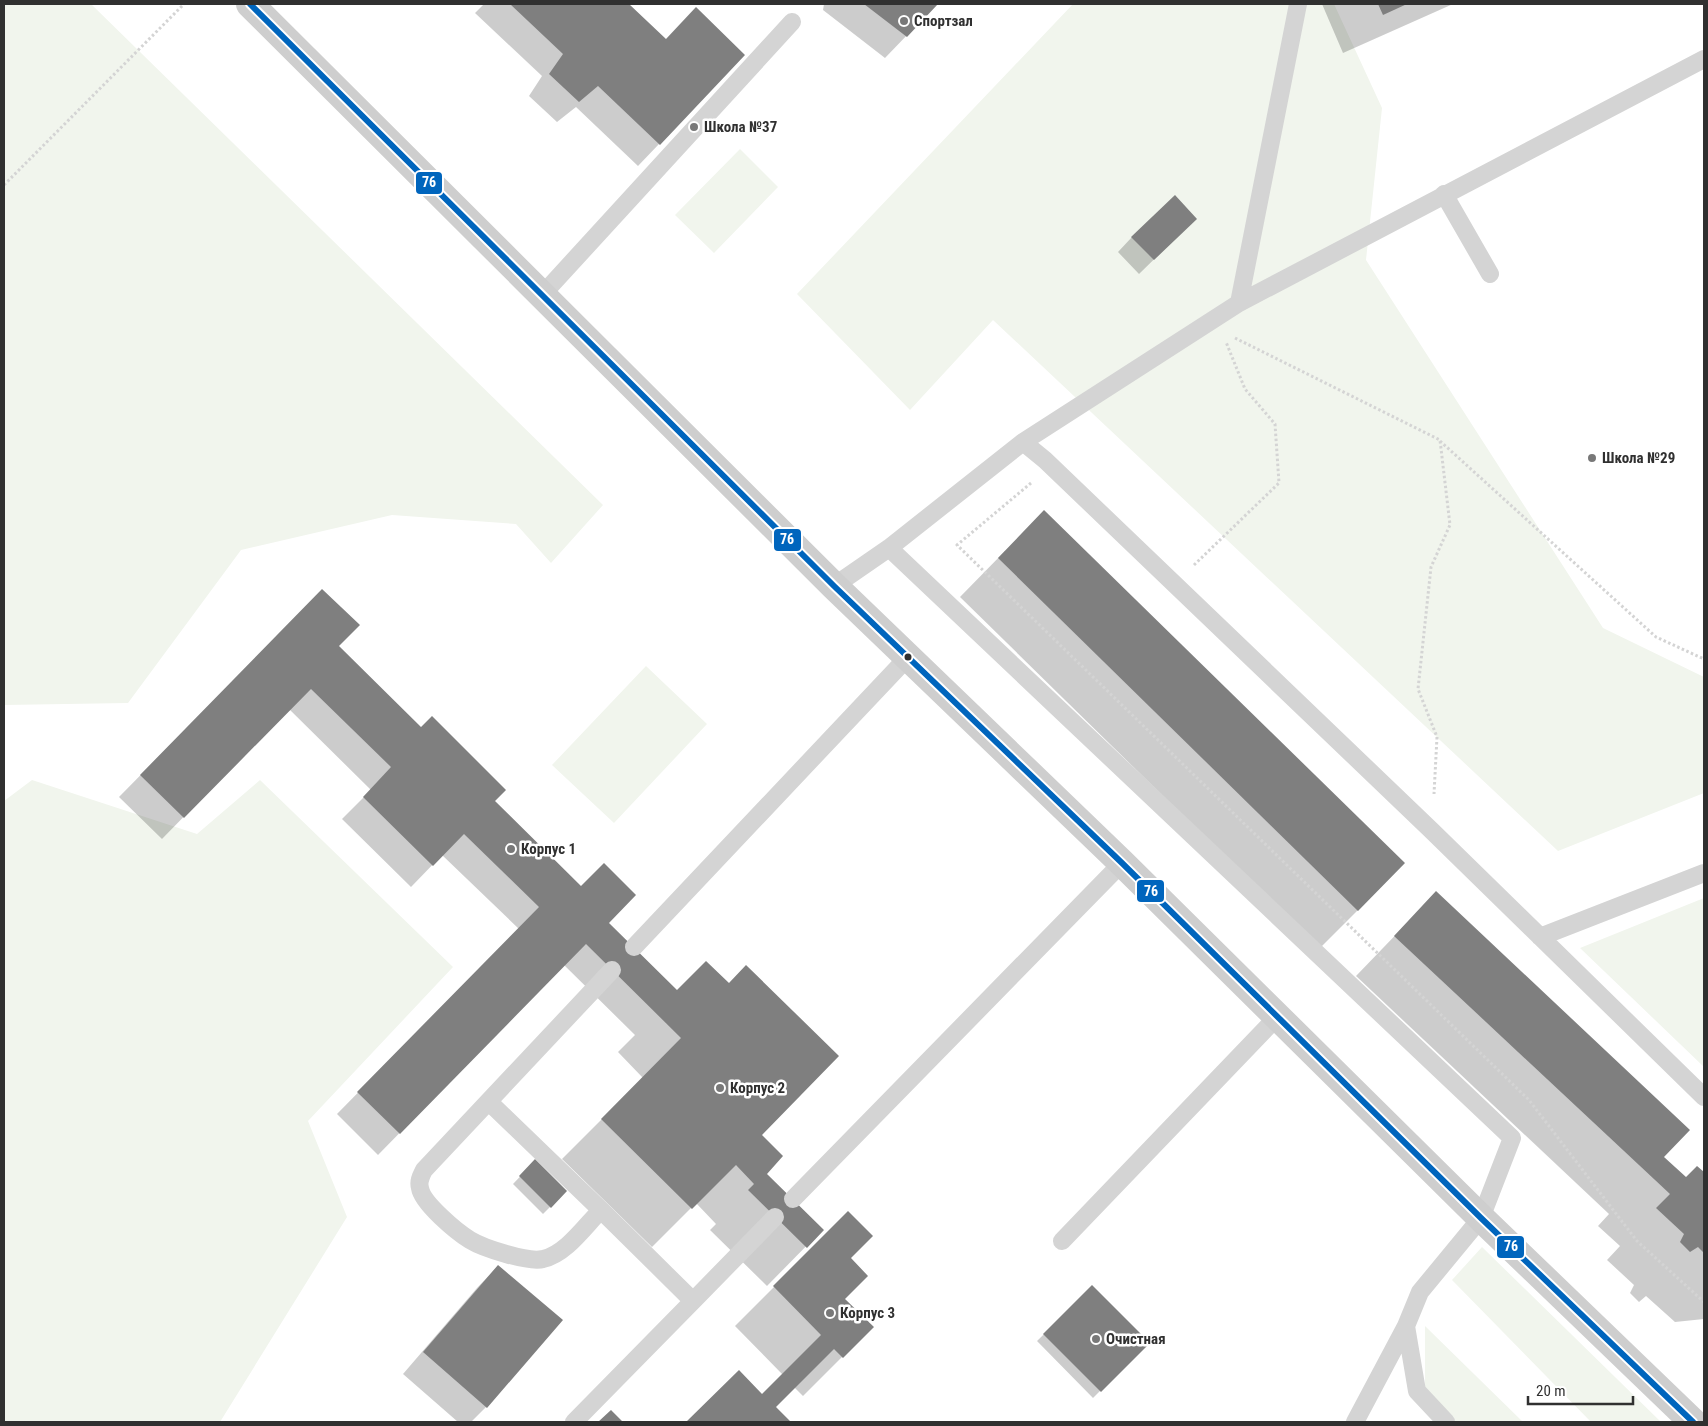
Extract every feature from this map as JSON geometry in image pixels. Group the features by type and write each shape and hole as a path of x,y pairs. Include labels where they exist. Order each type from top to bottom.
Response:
{"street":[{"path":"250,4 834,586 1122,863 1481,1218 1693,1422"}],"lane":[{"path":"1240,303 1298,4"},
{"path":"542,296 792,22"},
{"path":"834,586 889,548 1023,442 1217,326 1240,303 1444,194 1704,59"},
{"path":"1444,194 1490,274"},
{"path":"1023,442 1431,830 1704,1097"},
{"path":"889,548 1512,1138 1481,1218 1420,1292 1406,1326 1355,1422"},
{"path":"634,947 908,657"},
{"path":"793,1199 1122,863"},
{"path":"1540,937 1704,874"},
{"path":"601,1210 555,1256 541,1260 525,1259 471,1241 450,1225 424,1198 420,1190 419,1179 424,1170 612,970"},
{"path":"1062,1241 1277,1017"},
{"path":"489,1102 693,1300"},
{"path":"574,1422 775,1217"},
{"path":"1406,1326 1417,1391 1446,1422"}],"path":[{"path":"4,185 184,4"},
{"path":"1217,326 1440,440 1656,637 1704,659"},
{"path":"1174,584 1279,483 1275,424 1245,389 1217,326"},
{"path":"1431,830 1437,737 1418,689 1432,567 1450,525 1440,440"},
{"path":"1031,482 957,545 1529,1100 1637,1241 1704,1302"}],"shaded area":[{"path":"4,4 91,4 603,505 551,563 516,524 392,515 241,550 128,703 4,705"},
{"path":"1073,4 1334,4 1382,108 1366,260 1603,628 1704,677 1704,793 1558,851 993,320 910,410 797,294"},
{"path":"740,149 778,187 714,253 675,215"},
{"path":"646,666 707,724 614,823 552,765"},
{"path":"32,780 197,834 260,780 453,967 308,1121 347,1217 220,1422 4,1422 4,801"},
{"path":"1704,898 1704,1067 1580,948"},
{"path":"1482,1247 1661,1422 1591,1422 1452,1280"},
{"path":"1425,1326 1523,1422 1456,1422 1425,1388"}],"building":[{"path":"510,4 629,4 666,39 696,7 745,55 660,145 598,86 579,102 549,74 563,54"},
{"name":"Спортзал","path":"864,4 938,4 907,37"},
{"path":"1378,4 1407,4 1383,15"},
{"path":"1175,195 1197,219 1154,260 1131,237"},
{"path":"1044,510 1405,863 1358,911 998,558"},
{"name":"Корпус 1","path":"322,589 360,625 339,646 421,727 432,716 506,790 495,801 581,886 604,863 636,895 609,923 677,990 706,961 729,983 746,965 839,1056 762,1135 783,1156 767,1174 824,1230 807,1248 748,1190 754,1184 736,1165 692,1209 601,1119 681,1038 586,944 400,1134 357,1092 539,907 464,834 433,866 363,797 391,767 311,689 184,818 140,775"},
{"path":"1436,891 1690,1130 1664,1157 1686,1177 1697,1166 1704,1172 1704,1253 1698,1247 1690,1252 1680,1242 1684,1234 1656,1208 1670,1194 1394,936"},
{"path":"535,1159 567,1191 551,1208 519,1176"},
{"name":"Корпус 3","path":"848,1211 873,1236 851,1258 868,1276 845,1299 874,1327 843,1358 834,1349 776,1407 791,1422 686,1422 739,1370 762,1394 821,1335 773,1286"},
{"path":"498,1265 563,1320 487,1408 423,1352"},
{"name":"Очистная","path":"1092,1285 1150,1343 1101,1392 1043,1334"},
{"path":"611,1410 623,1422 598,1422"}],"transit line":[{"name":"76","path":"250,4 834,586 1122,863 1481,1218 1693,1422"}],"place":[{"name":"Спортзал","path":"904,21"},
{"name":"Школа №37","path":"694,127"},
{"name":"Школа №29","path":"1592,458"},
{"name":"Корпус 1","path":"511,849"},
{"name":"Корпус 2","path":"720,1088"},
{"name":"Корпус 3","path":"830,1313"},
{"name":"Очистная","path":"1096,1339"}]}
